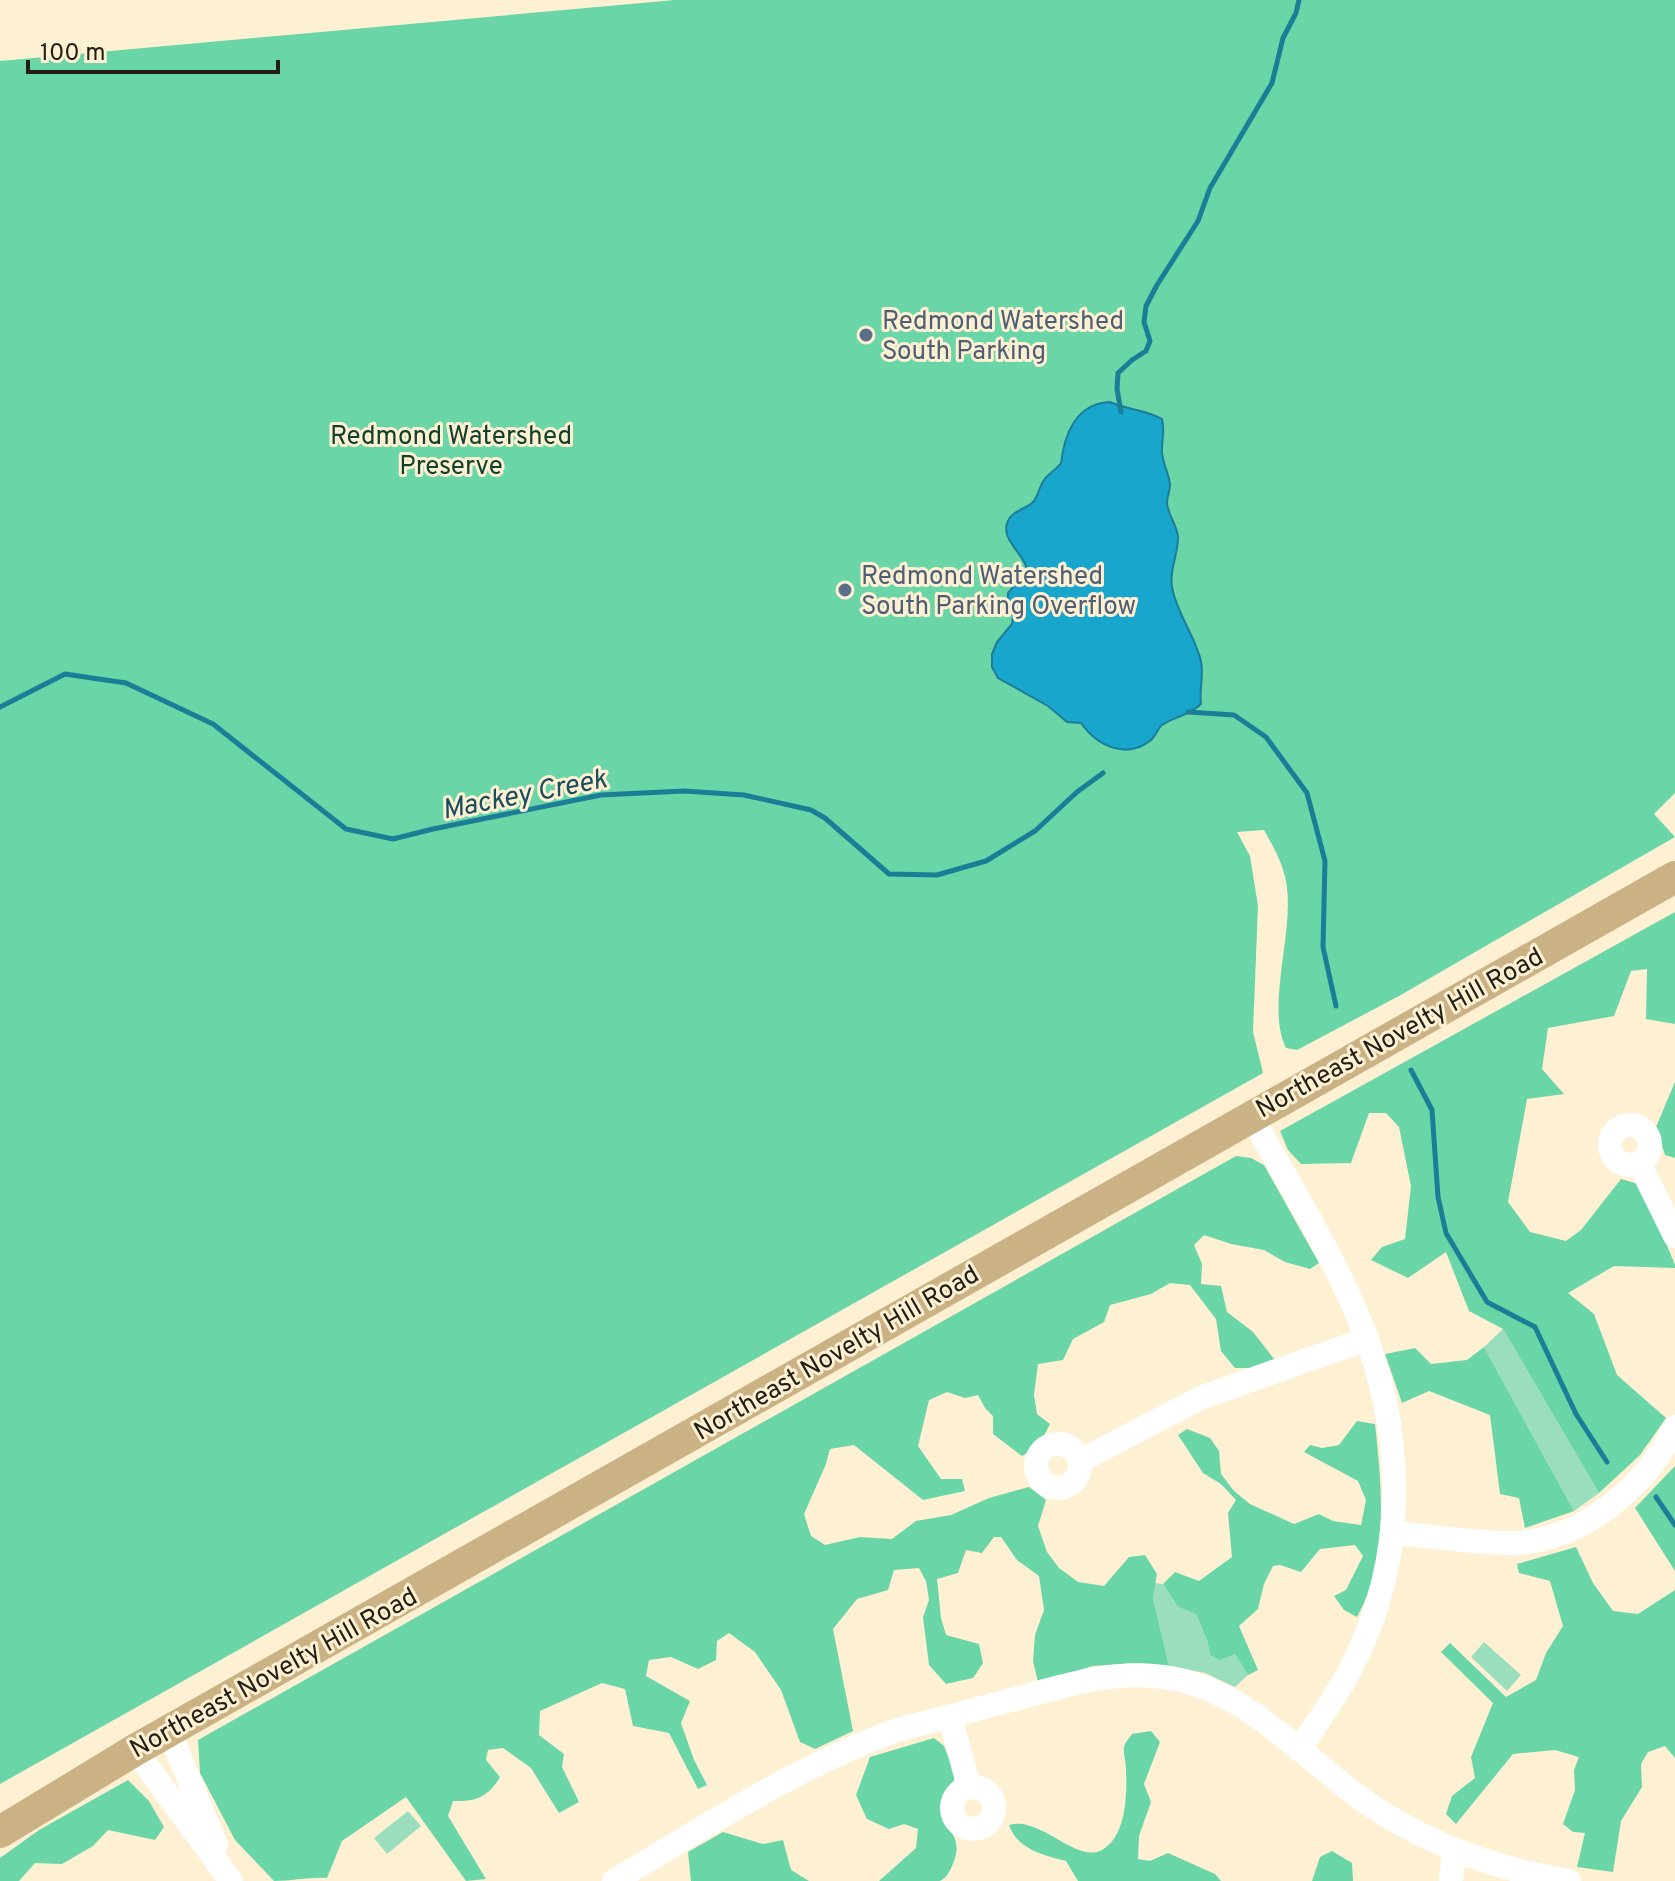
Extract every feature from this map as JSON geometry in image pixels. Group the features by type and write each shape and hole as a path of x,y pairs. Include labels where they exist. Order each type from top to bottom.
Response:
{"main road":[{"name":"Northeast Novelty Hill Road","path":"0,1832 135,1750 1675,877"}],"street":[{"path":"1251,1115 1347,1291 1383,1389 1393,1448 1394,1533 1379,1597 1351,1668 1299,1750"},
{"path":"1639,1163 1675,1236"},
{"path":"1080,1461 1200,1398 1367,1339"},
{"path":"1394,1533 1513,1543 1549,1537 1576,1527 1633,1487 1675,1427"},
{"path":"614,1881 776,1785 829,1758 897,1730 1095,1677 1163,1677 1192,1683 1220,1694 1253,1714 1366,1802 1454,1851 1496,1866 1569,1881"},
{"path":"950,1717 969,1787"},
{"path":"169,1731 231,1881"},
{"path":"135,1750 231,1881"},
{"path":"1451,1881 1454,1851"}],"green space":[{"name":"Redmond Watershed Preserve","path":"675,0 1675,0 1675,793 1654,814 1675,837 1399,996 1297,1050 1286,1048 1279,1013 1288,907 1284,873 1264,830 1237,832 1250,856 1258,906 1253,1032 1263,1073 0,1784 0,61"},
{"path":"1675,912 1675,1024 1646,1019 1647,969 1631,971 1614,1016 1548,1028 1542,1069 1564,1094 1527,1099 1508,1202 1530,1232 1566,1241 1581,1230 1621,1179 1642,1185 1675,1265 1675,1268 1614,1266 1568,1293 1594,1314 1617,1375 1666,1418 1640,1455 1599,1493 1503,1329 1469,1311 1446,1252 1408,1278 1371,1260 1382,1247 1405,1239 1411,1186 1399,1127 1386,1113 1369,1113 1351,1163 1301,1164 1288,1150 1280,1131"},
{"path":"1675,1082 1675,1158 1665,1155 1656,1127"},
{"path":"1236,1156 1251,1158 1264,1165 1319,1263 1310,1269 1285,1262 1264,1250 1204,1235 1194,1245 1202,1264 1201,1284 1221,1286 1227,1312 1253,1332 1275,1360 1253,1368 1235,1368 1221,1351 1216,1319 1190,1285 1170,1283 1151,1294 1110,1305 1104,1322 1073,1339 1063,1360 1038,1364 1034,1395 1037,1414 1050,1424 1039,1445 1022,1456 993,1434 993,1416 978,1395 965,1398 947,1392 929,1400 918,1446 941,1479 962,1479 965,1491 923,1500 854,1445 830,1449 804,1514 811,1536 825,1545 860,1537 892,1539 916,1521 951,1515 989,1498 1029,1487 1046,1500 1038,1526 1047,1552 1059,1568 1078,1582 1104,1586 1129,1557 1145,1555 1157,1574 1153,1598 1169,1666 1137,1663 1093,1666 1038,1682 1033,1661 1035,1635 1044,1610 1039,1576 1017,1560 1001,1537 994,1537 982,1553 966,1550 958,1573 937,1579 946,1635 979,1644 983,1663 973,1678 946,1684 929,1665 923,1617 929,1600 926,1581 919,1568 894,1570 888,1590 857,1599 833,1629 853,1731 815,1749 800,1742 781,1690 755,1652 729,1633 717,1641 716,1660 698,1669 671,1657 649,1660 646,1676 690,1701 681,1723 707,1785 698,1789 669,1733 633,1726 625,1689 602,1683 540,1711 539,1735 564,1754 562,1767 579,1802 559,1813 531,1768 503,1748 488,1750 486,1760 500,1777 491,1789 475,1799 453,1801 448,1816 486,1879 466,1881 406,1797 342,1841 327,1878 274,1881 235,1840 200,1773 198,1740"},
{"path":"1503,1329 1599,1493 1574,1511 1484,1347"},
{"path":"1484,1347 1574,1511 1525,1528 1519,1498 1500,1494 1490,1415 1429,1391 1402,1403 1385,1354 1415,1348 1431,1364 1467,1360"},
{"path":"1357,1421 1375,1424 1380,1473 1379,1547 1367,1595 1357,1617 1344,1610 1334,1596 1346,1590 1363,1556 1355,1545 1320,1549 1301,1572 1280,1565 1273,1566 1264,1584 1258,1609 1239,1626 1258,1670 1248,1675 1235,1654 1220,1660 1210,1655 1196,1614 1178,1607 1163,1584 1175,1572 1199,1581 1232,1557 1228,1513 1236,1500 1221,1484 1203,1473 1178,1435 1187,1429 1210,1438 1219,1451 1221,1474 1234,1491 1250,1504 1294,1524 1319,1514 1333,1521 1361,1525 1366,1500 1358,1481 1304,1452 1310,1445 1322,1448 1339,1445"},
{"path":"1675,1466 1675,1571 1635,1508"},
{"path":"1576,1547 1593,1583 1613,1611 1638,1614 1675,1590 1675,1758 1665,1746 1648,1752 1641,1764 1642,1787 1621,1821 1613,1872 1577,1867 1585,1833 1573,1832 1563,1824 1575,1790 1574,1770 1579,1757 1555,1750 1513,1754 1456,1824 1446,1814 1452,1796 1475,1778 1471,1757 1493,1703 1441,1652 1450,1643 1506,1697 1536,1680 1546,1653 1563,1626 1550,1581 1519,1573 1517,1564"},
{"path":"1155,1583 1163,1584 1178,1607 1196,1614 1210,1655 1235,1654 1248,1675 1235,1687 1205,1673 1169,1666 1153,1598"},
{"path":"1484,1642 1521,1675 1507,1691 1471,1657"},
{"path":"1151,1731 1160,1742 1144,1784 1151,1802 1139,1836 1138,1859 1150,1861 1168,1853 1215,1874 1221,1881 1078,1881 1066,1861 1032,1850 1018,1840 1009,1825 1033,1827 1081,1851 1092,1853 1102,1850 1116,1835 1124,1813 1125,1744 1132,1734"},
{"path":"934,1738 944,1746 956,1776 945,1806 956,1841 956,1856 948,1875 940,1881 879,1881 916,1848 918,1829 904,1824 889,1829 867,1819 856,1795 870,1757"},
{"path":"128,1780 149,1801 164,1827 155,1840 108,1830 93,1846 62,1864 35,1863 19,1881 0,1881 0,1858 39,1830"},
{"path":"408,1811 421,1826 387,1854 374,1838"},
{"path":"723,1832 763,1844 783,1840 791,1870 809,1881 691,1881 688,1852"},
{"path":"1332,1851 1352,1863 1353,1881 1312,1881 1320,1857"}],"water":[{"path":"1110,402 1162,419 1162,453 1170,485 1167,503 1178,538 1172,587 1202,667 1201,704 1162,725 1151,740 1132,749 1104,744 1081,723 1067,722 1048,706 998,678 992,667 992,654 997,642 1012,624 1008,593 1027,570 1007,534 1008,521 1033,502 1044,480 1061,463 1065,441 1078,417 1092,406"}],"waterway":[{"path":"1121,412 1118,373 1146,351 1150,341 1144,322 1146,306 1198,221 1210,188 1272,83 1283,38 1299,0"},
{"name":"Mackey Creek","path":"0,707 65,674 126,683 213,724 346,829 393,839 601,795 684,791 744,795 811,810 825,818 889,874 937,875 986,861 1035,831 1077,792 1103,773"},
{"path":"1188,712 1234,715 1266,737 1307,793 1325,861 1323,947 1336,1006"},
{"path":"1411,1070 1432,1110 1438,1197 1446,1233 1487,1302 1535,1327 1576,1414 1607,1462"},
{"path":"1656,1497 1675,1525"}],"place":[{"name":"Redmond Watershed South Parking","path":"866,335"},
{"name":"Redmond Watershed South Parking Overflow","path":"845,590"}]}
